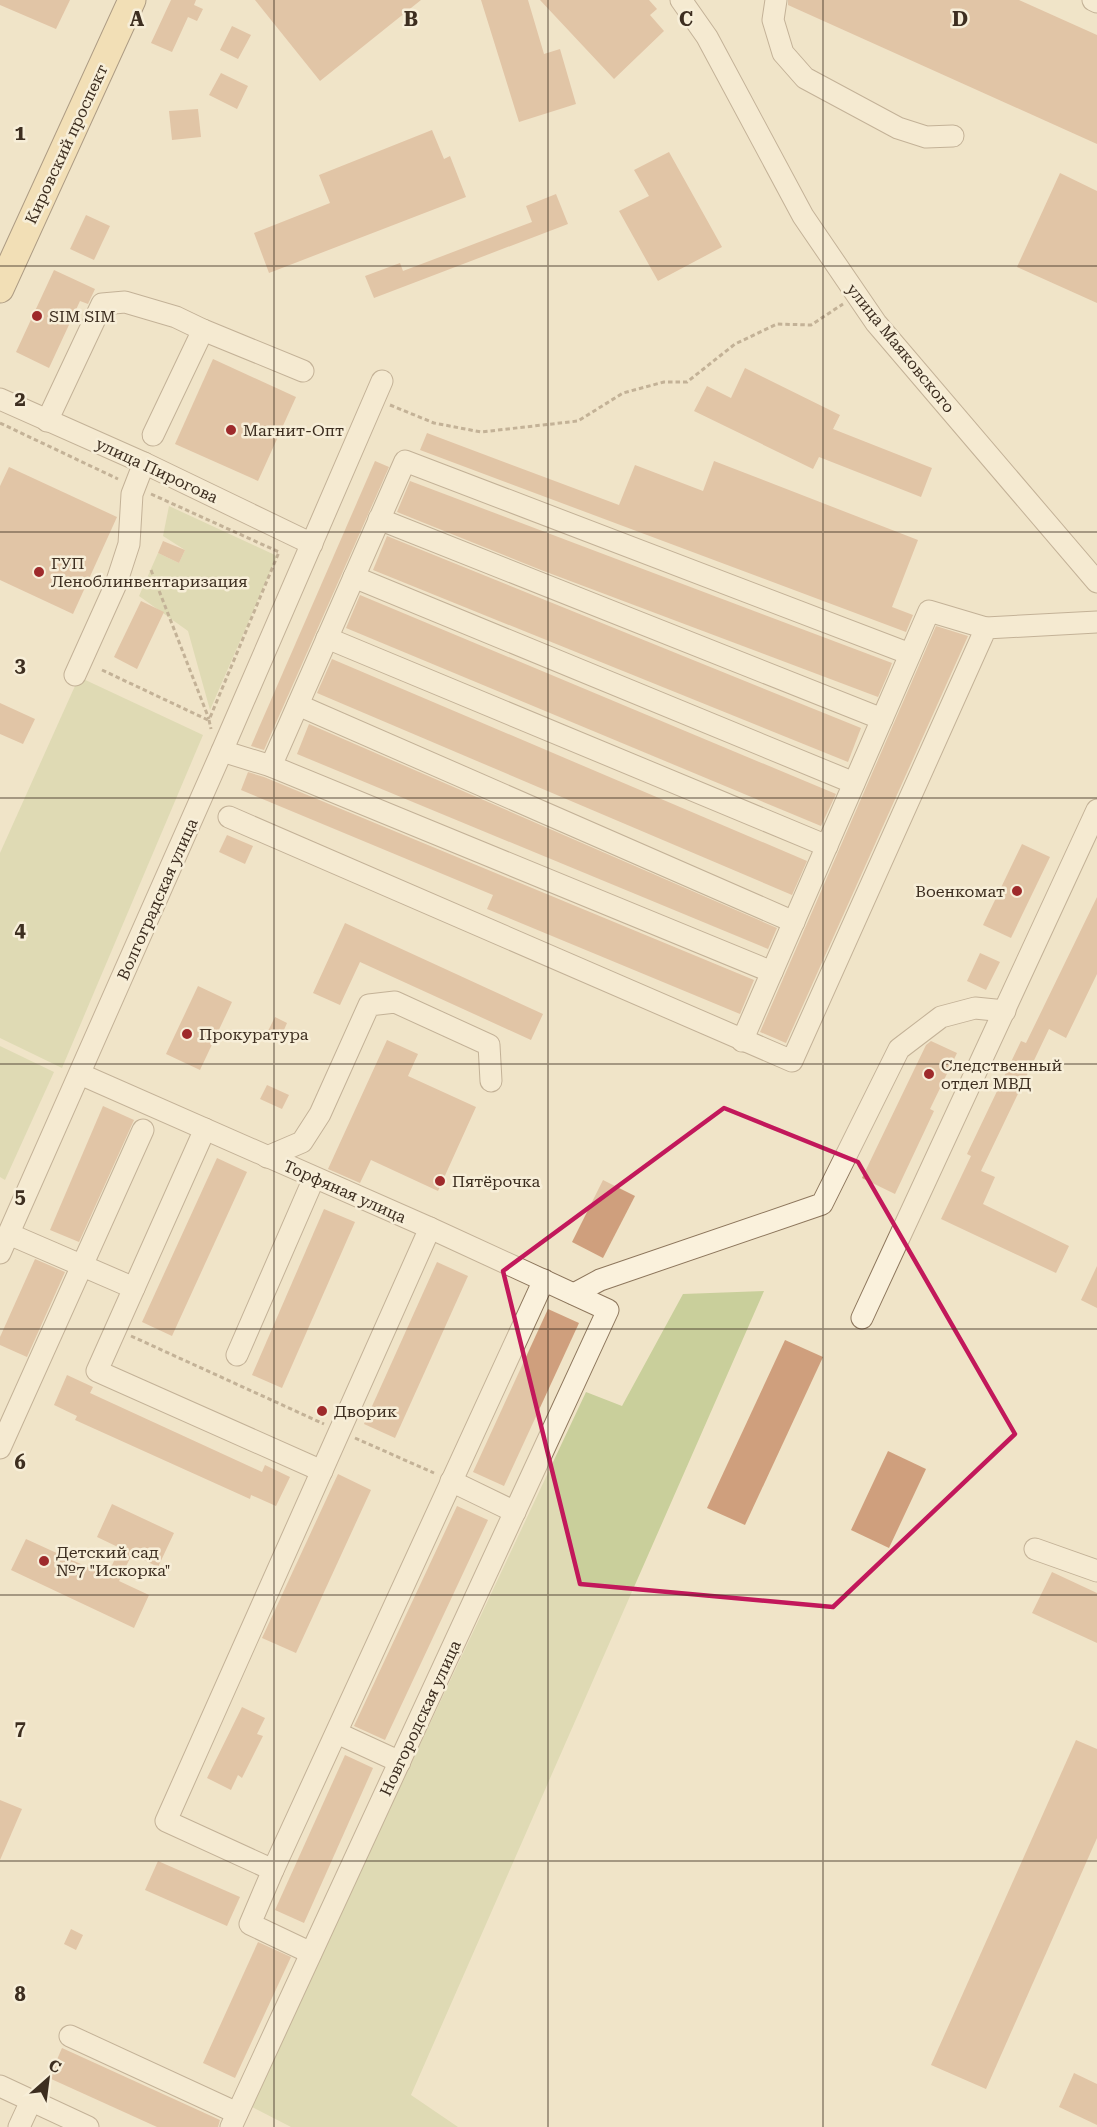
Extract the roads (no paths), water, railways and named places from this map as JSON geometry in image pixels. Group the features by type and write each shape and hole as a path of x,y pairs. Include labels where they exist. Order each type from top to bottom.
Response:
{"main road":[{"name":"Кировский проспект","path":"0,289 132,0"}],"street":[{"name":"улица Маяковского","path":"681,0 707,37 803,216 876,323 1097,582"},
{"path":"776,0 773,20 783,53 805,78 898,128 926,137 954,136"},
{"path":"47,421 102,303 125,302 176,317 303,371"},
{"path":"153,435 203,330"},
{"name":"Волгоградская улица","path":"0,1253 80,1074 217,742 312,544 378,390"},
{"name":"улица Пирогова","path":"0,399 144,463 312,544"},
{"path":"271,766 405,461 910,654"},
{"path":"75,675 116,584 129,544 132,494 144,463"},
{"path":"379,519 882,719"},
{"path":"354,578 854,783"},
{"path":"742,1041 929,611 986,628 1097,622"},
{"path":"229,817 792,1061 986,628"},
{"path":"327,638 827,846"},
{"path":"298,705 794,922"},
{"path":"217,742 772,972"},
{"path":"862,1318 1097,810"},
{"path":"267,1157 302,1142 320,1114 369,1005 395,1002 489,1045 491,1081"},
{"path":"574,1294 600,1280 822,1204 899,1049 941,1017 975,1008 1005,1011"},
{"name":"Торфяная улица","path":"80,1074 430,1228 608,1310"},
{"path":"205,1129 97,1371 322,1471"},
{"path":"0,1448 143,1130"},
{"path":"237,1355 314,1178"},
{"path":"273,1870 166,1821 430,1228"},
{"path":"9,1234 134,1288"},
{"path":"311,1953 250,1924 544,1280"},
{"name":"Новгородская улица","path":"234,2120 608,1310"},
{"path":"451,1481 515,1512"},
{"path":"1035,1548 1097,1571"},
{"path":"337,1733 399,1762"},
{"path":"70,2036 234,2120"},
{"path":"0,2086 88,2127"},
{"path":"19,2127 31,2101"}],"place":[{"name":"SIM SIM","path":"37,316"},
{"name":"Магнит-Опт","path":"231,430"},
{"name":"ГУП Леноблинвентаризация","path":"39,572"},
{"name":"Военкомат","path":"1017,891"},
{"name":"Прокуратура","path":"187,1034"},
{"name":"Следственный отдел МВД","path":"929,1074"},
{"name":"Пятёрочка","path":"440,1181"},
{"name":"Дворик","path":"322,1411"},
{"name":"Детский cад №7 \"Искорка\"","path":"44,1561"}]}
